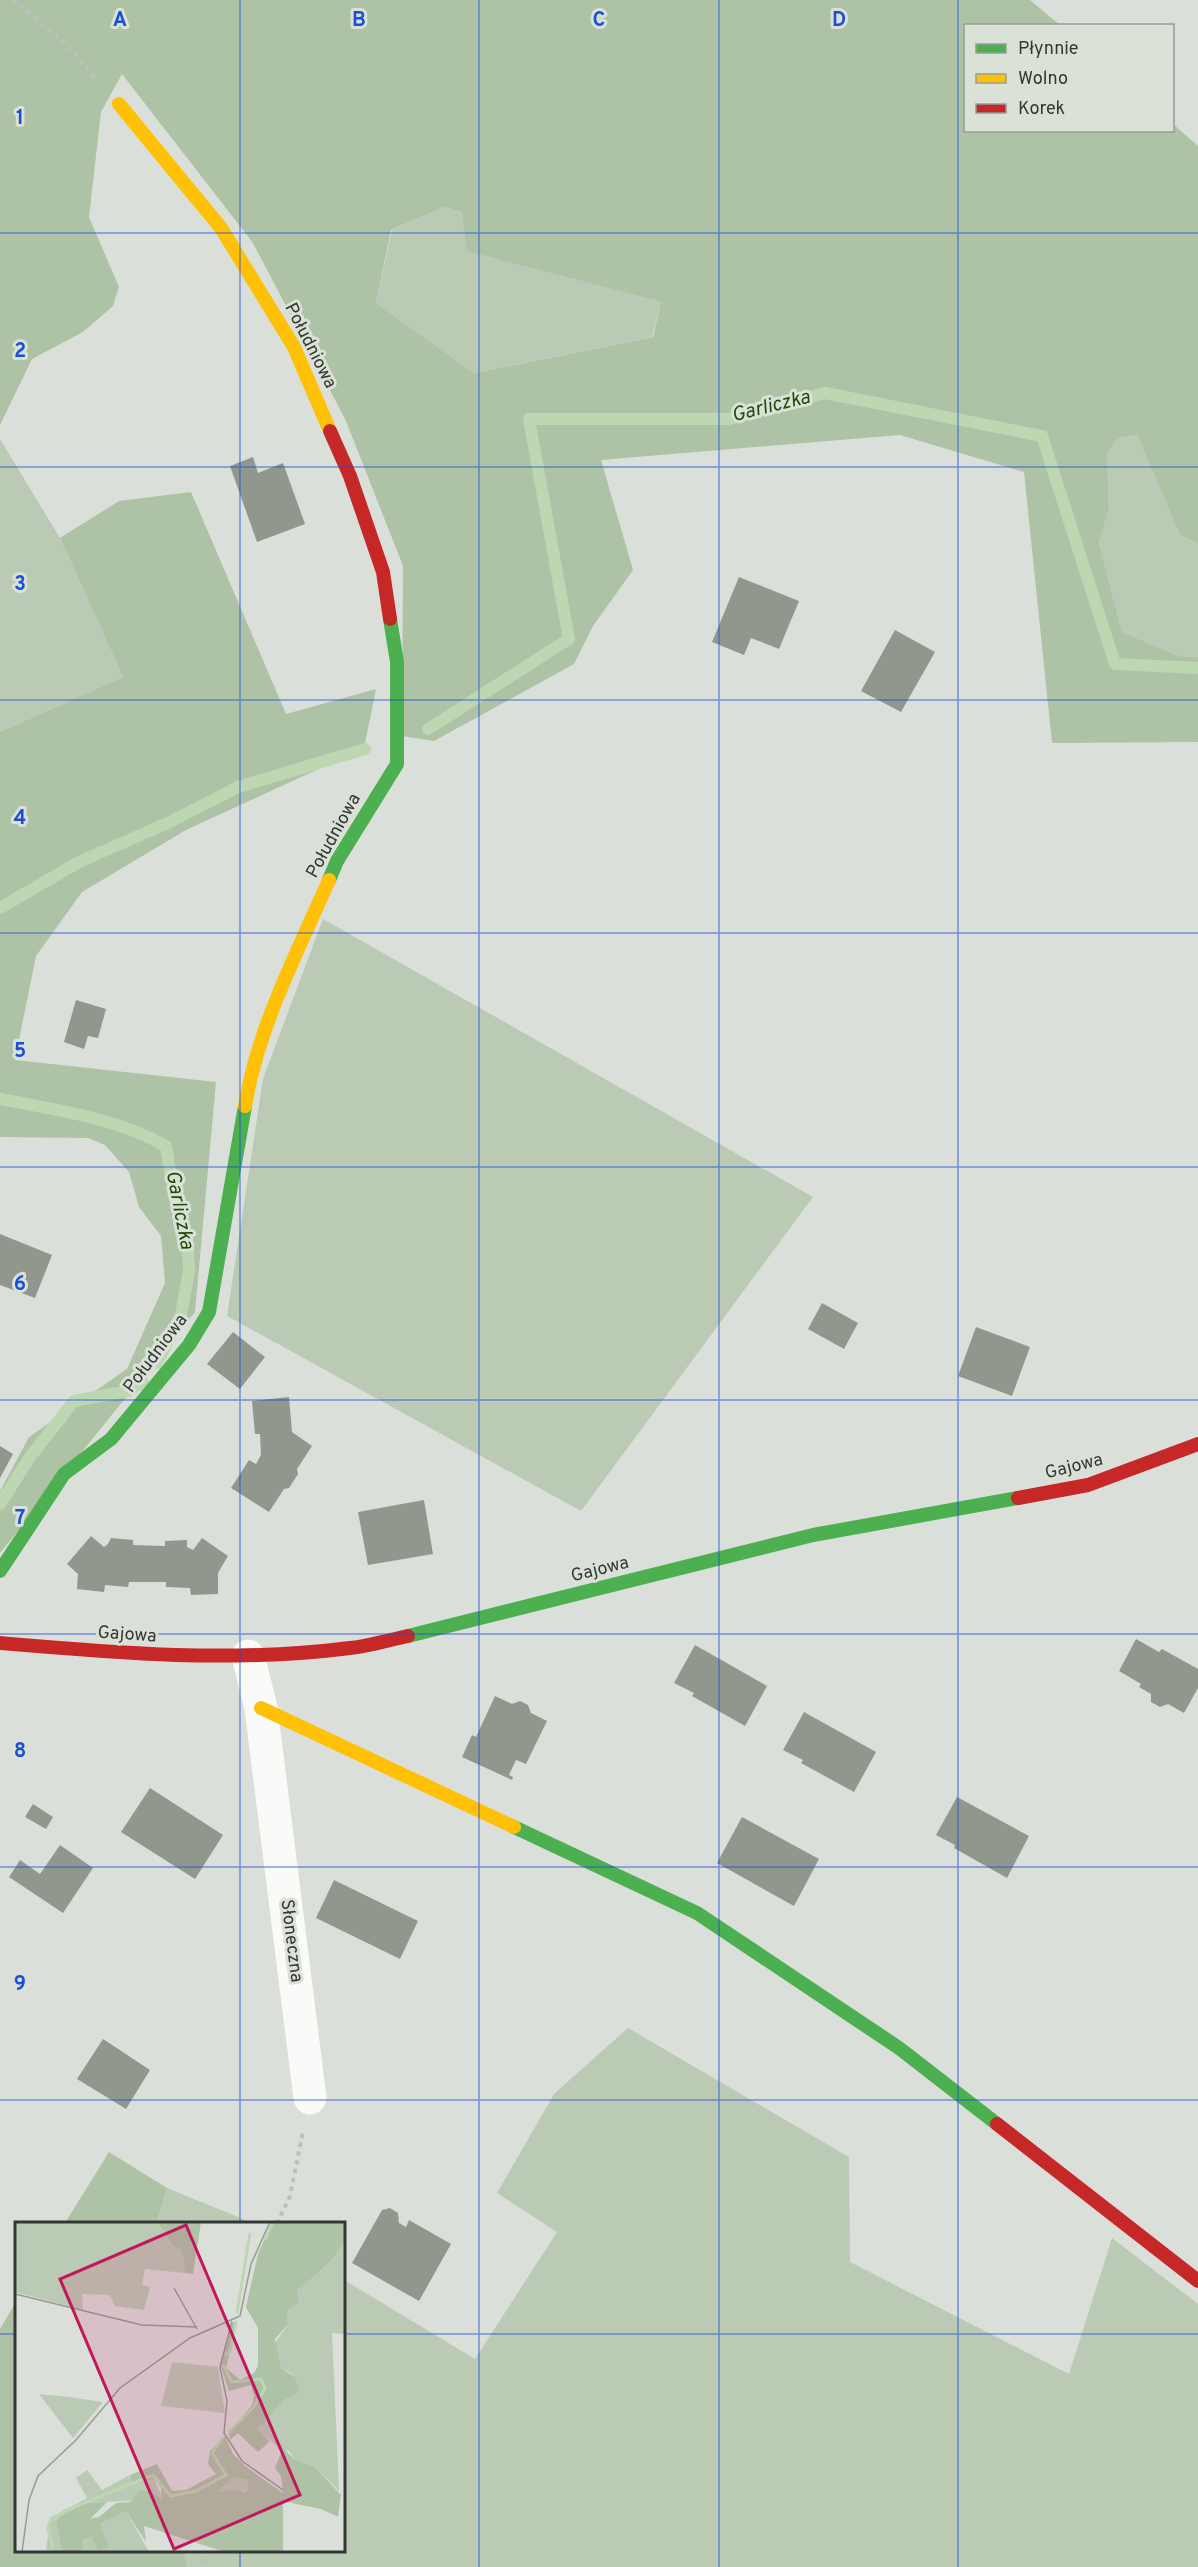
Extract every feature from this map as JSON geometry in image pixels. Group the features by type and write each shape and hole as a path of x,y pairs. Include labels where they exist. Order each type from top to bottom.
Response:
{"street":[{"name":"Południowa","path":"0,1571 64,1474 111,1439 189,1346 209,1312 249,1080 273,1008 337,861 396,764 398,662 384,572 350,476 294,347 222,228 119,105"},
{"name":"Gajowa","path":"0,1643 147,1655 248,1656 351,1648 813,1535 1088,1485 1198,1444"},
{"name":"Słoneczna","path":"248,1656 261,1708 310,2098"},
{"path":"261,1708 698,1913 899,2048 1198,2281"}],"path":[{"path":"13,0 65,43 119,105"},
{"path":"277,2222 290,2196 310,2098"},
{"path":"202,2552 206,2567"}],"green space":[{"path":"0,0 1030,0 1059,24 964,24 964,132 1174,132 1174,125 1198,146 1198,544 1180,535 1137,435 1118,438 1107,453 1109,508 1099,543 1122,632 1179,656 1198,657 1198,742 1052,743 1024,472 900,435 601,460 633,570 593,626 574,664 434,741 402,736 403,566 346,421 253,243 122,74 101,112 89,217 119,287 113,306 83,332 32,359 0,425","holes":["444,207 462,212 467,251 661,302 653,337 474,373 376,303 391,230"]},
{"path":"444,207 462,212 468,251 661,302 652,337 474,373 376,303 392,230"},
{"path":"1137,435 1180,535 1198,544 1198,657 1179,656 1122,632 1099,543 1109,508 1107,453 1118,438"},
{"path":"0,439 60,538 123,677 0,732"},
{"path":"191,492 286,714 376,689 364,748 186,830 82,892 36,956 15,1060 216,1082 195,1312 0,1553 0,1491 29,1437 127,1369 165,1283 161,1236 139,1207 129,1172 105,1145 88,1138 0,1137 0,732 123,677 60,538 119,501"},
{"path":"323,919 813,1197 581,1511 227,1316 263,1079"},
{"path":"628,2028 849,2157 850,2262 1069,2374 1112,2238 1198,2304 1198,2567 187,2567 184,2552 345,2552 345,2281 475,2359 557,2232 497,2193 554,2094"},
{"path":"109,2152 167,2188 157,2222 66,2222"},
{"path":"167,2188 248,2222 158,2222"},
{"path":"15,2304 15,2552 184,2552 187,2567 0,2567 0,2329"}],"building":[{"path":"253,457 258,473 283,463 305,524 257,542 230,466"},
{"path":"739,577 799,601 779,649 751,638 744,655 712,642"},
{"path":"895,630 935,652 901,712 861,691"},
{"path":"76,1000 106,1009 98,1038 88,1036 84,1049 64,1042"},
{"path":"0,1234 52,1255 35,1298 0,1285"},
{"path":"822,1303 858,1323 844,1349 808,1329"},
{"path":"976,1327 1030,1347 1012,1396 958,1376"},
{"path":"233,1332 265,1357 240,1389 207,1364"},
{"path":"289,1397 292,1432 312,1446 297,1469 298,1474 289,1488 284,1489 269,1512 231,1488 249,1460 256,1464 261,1455 260,1434 255,1434 252,1401"},
{"path":"0,1446 13,1454 0,1478"},
{"path":"424,1500 433,1554 368,1565 358,1512"},
{"path":"91,1536 104,1547 111,1538 133,1540 133,1545 165,1546 165,1541 187,1540 187,1547 193,1550 202,1538 228,1556 218,1573 218,1594 191,1595 190,1588 166,1587 166,1582 129,1582 128,1587 105,1585 104,1592 77,1589 78,1574 67,1564"},
{"path":"1136,1639 1159,1652 1162,1649 1198,1669 1198,1688 1184,1713 1168,1704 1160,1707 1151,1702 1151,1694 1139,1687 1141,1684 1119,1671"},
{"path":"695,1645 767,1686 745,1726 692,1696 694,1693 674,1683"},
{"path":"495,1696 512,1704 520,1701 528,1705 531,1713 547,1721 526,1764 516,1760 509,1775 513,1777 512,1780 462,1757 472,1735 476,1737"},
{"path":"804,1712 876,1752 854,1792 801,1763 803,1760 783,1750"},
{"path":"150,1788 223,1835 195,1879 121,1832"},
{"path":"957,1797 1029,1836 1007,1878 936,1835"},
{"path":"33,1804 53,1817 46,1829 25,1817"},
{"path":"742,1817 819,1859 794,1906 717,1863"},
{"path":"60,1845 93,1868 63,1913 9,1877 20,1860 40,1874"},
{"path":"334,1880 418,1921 400,1959 316,1918"},
{"path":"103,2039 150,2070 126,2109 77,2079"},
{"path":"390,2208 398,2213 399,2223 406,2227 409,2220 451,2244 419,2301 352,2263 382,2210"}],"waterway":[{"name":"Garliczka","path":"428,729 569,639 529,419 729,419 825,393 1042,436 1115,664 1198,668"},
{"name":"Garliczka","path":"0,908 79,862 172,821 238,787 365,749"},
{"name":"Garliczka","path":"0,1099 64,1111 106,1122 127,1128 166,1146 175,1200 188,1246 189,1271 181,1315 157,1363"},
{"name":"Garliczka","path":"0,1504 30,1457 74,1401 128,1391 143,1382"}],"traffic: fast":[{"path":"329,880 337,861 397,764 397,662 390,619"},
{"path":"0,1571 64,1474 111,1439 189,1345 209,1312 245,1106"},
{"path":"408,1636 813,1535 1018,1498"},
{"path":"514,1827 697,1913 899,2048 997,2124"}],"traffic: slow":[{"path":"119,104 221,228 294,347 330,431"},
{"path":"245,1106 251,1077 269,1019 329,880"},
{"path":"261,1708 514,1827"}],"traffic: jam":[{"path":"330,431 350,476 383,572 390,619"},
{"path":"1018,1498 1088,1485 1198,1444"},
{"path":"0,1643 131,1653 219,1656 306,1653 357,1647 408,1636"},
{"path":"997,2124 1198,2281"}]}
